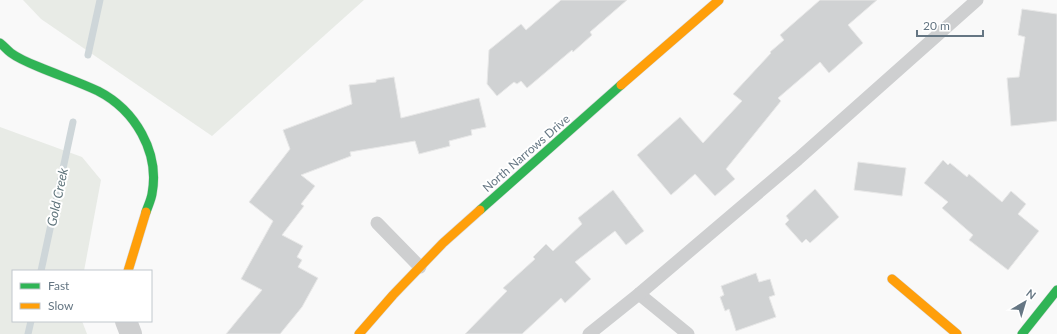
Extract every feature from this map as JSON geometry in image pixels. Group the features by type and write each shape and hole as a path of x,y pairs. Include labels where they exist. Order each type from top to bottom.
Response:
{"street":[{"name":"North Narrows Drive","path":"359,334 443,244 512,181 719,0"},
{"path":"0,43 12,54 25,61 83,85 113,100 128,114 144,136 150,153 152,165 152,194 128,270"},
{"path":"892,279 957,334"},
{"path":"1022,334 1057,290"},
{"path":"126,322 130,334"}],"lane":[{"path":"589,334 639,294 798,159 977,0"},
{"path":"377,224 420,267"},
{"path":"639,294 688,334"}],"shaded area":[{"path":"23,0 364,0 212,136 41,19"},
{"path":"0,127 82,157 101,180 84,270 12,270 12,322 82,322 87,334 0,334"}],"building":[{"path":"561,0 627,0 590,32 592,35 573,52 572,50 527,88 521,81 517,84 514,82 497,96 487,84 489,50 521,24 526,30"},
{"path":"820,0 877,0 848,25 863,43 829,73 820,62 778,98 781,101 726,169 735,179 715,196 695,174 671,195 637,155 680,117 703,143 742,101 733,94 771,53 770,52 784,40 780,35"},
{"path":"1022,9 1057,14 1057,121 1011,126 1007,78 1019,77 1025,37 1018,35"},
{"path":"394,77 401,118 479,98 486,127 471,130 472,135 449,141 450,146 419,154 415,141 350,152 351,156 301,175 315,186 301,204 304,206 282,235 303,246 297,257 302,260 298,267 318,278 302,307 280,334 226,334 262,290 241,279 273,221 249,202 290,149 283,130 352,104 349,85 376,82 376,80"},
{"path":"943,160 948,165 950,163 967,177 969,174 1002,202 1011,191 1026,204 1018,214 1039,231 1008,270 969,240 973,235 942,208 948,202 924,183"},
{"path":"858,162 906,168 902,196 854,190"},
{"path":"815,189 839,217 810,243 806,239 802,243 785,224 789,220 786,216"},
{"path":"613,190 644,231 626,245 615,231 575,262 591,279 565,303 561,298 522,334 465,334 507,291 503,288 535,259 533,257 546,244 553,251 582,224 578,218"},
{"path":"756,273 759,282 770,279 775,295 769,297 776,317 736,331 729,309 725,311 720,297 724,295 721,286"}],"waterway":[{"name":"Gold Creek","path":"88,55 100,0"},
{"name":"Gold Creek","path":"41,270 73,122"},
{"name":"Gold Creek","path":"28,334 31,322"}],"traffic: fast":[{"path":"0,43 11,53 24,61 98,91 123,109 142,134 152,163 152,194 146,212"},
{"path":"480,210 621,85"},
{"path":"1022,334 1057,290"}],"traffic: slow":[{"path":"621,85 719,0"},
{"path":"359,334 393,295 443,243 480,210"},
{"path":"128,270 146,212"},
{"path":"892,279 957,334"}]}
